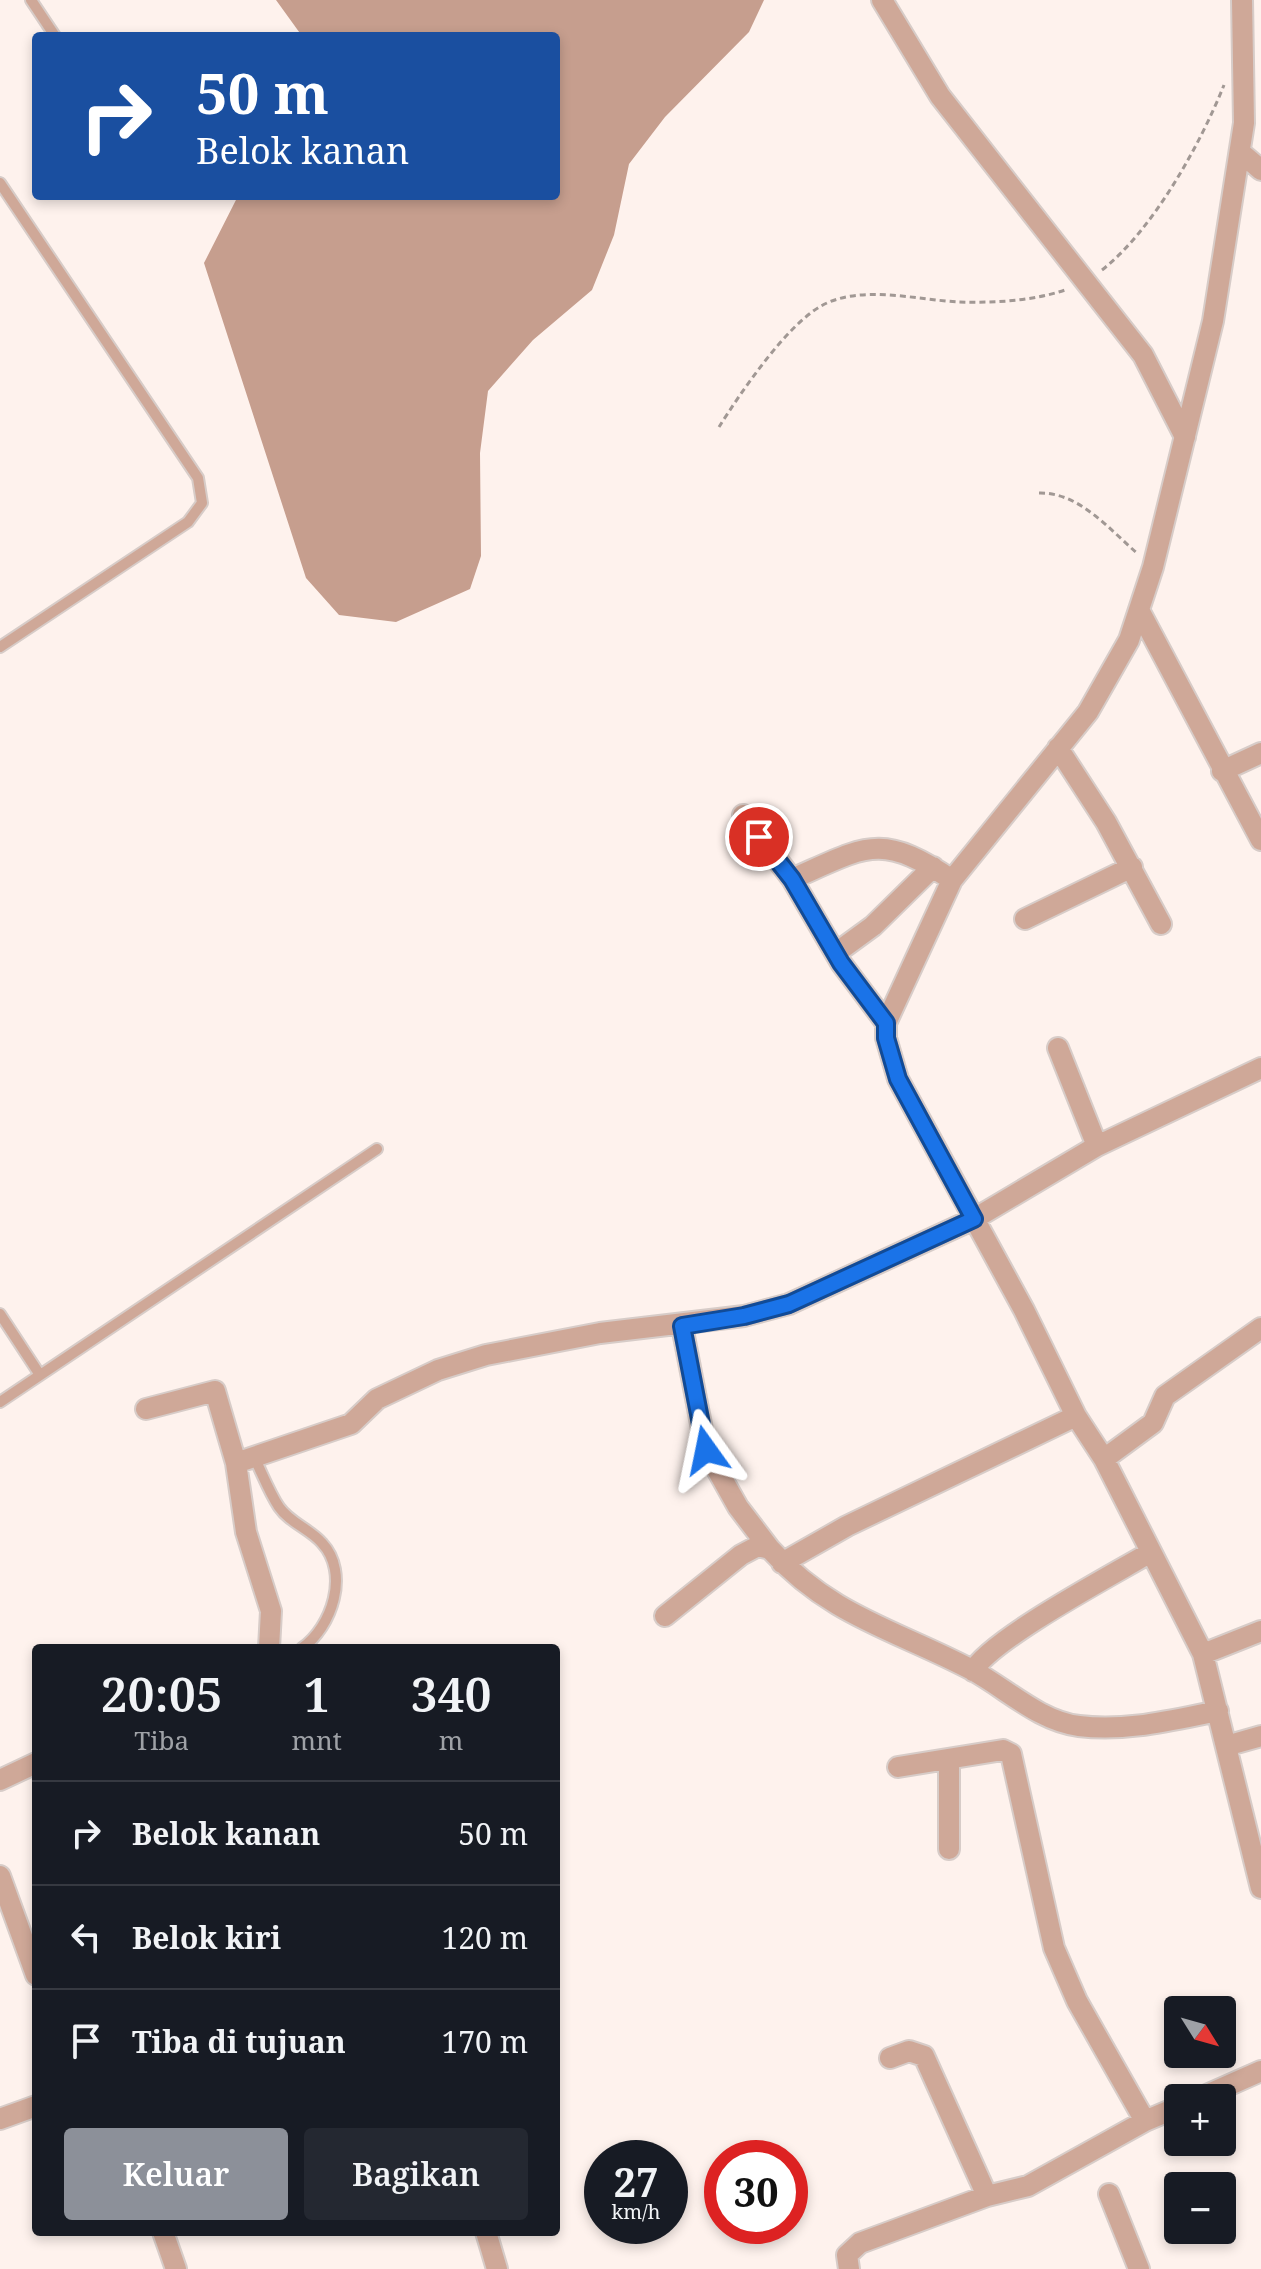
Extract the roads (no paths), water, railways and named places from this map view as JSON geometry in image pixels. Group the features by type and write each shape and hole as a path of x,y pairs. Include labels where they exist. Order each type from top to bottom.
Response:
{"street":[{"path":"882,0 940,96 1143,355 1185,437"},
{"path":"1242,0 1245,99 1240,152 1213,321 1153,567 1139,610 1109,680 952,880 886,1023 886,1038 898,1079 1076,1416 1104,1459 1203,1654 1261,1888"},
{"path":"1240,152 1261,170"},
{"path":"1139,610 1261,840"},
{"path":"1058,748 1132,867 1161,924"},
{"path":"1222,771 1261,753"},
{"path":"743,815 792,879 836,953 886,1023"},
{"path":"792,879 848,854 875,847 914,855 952,880"},
{"path":"836,953 873,926 933,867"},
{"path":"1025,919 1132,867"},
{"path":"1058,1048 1097,1146"},
{"path":"245,1460 351,1424 377,1399 438,1370 486,1355 600,1333 682,1326 744,1316 789,1304 974,1219 1097,1146 1261,1068"},
{"path":"682,1326 706,1450 738,1507 776,1556"},
{"path":"1104,1459 1153,1423 1165,1396 1261,1328"},
{"path":"146,1409 215,1391 245,1460 246,1532 271,1611 269,1644"},
{"path":"776,1556 847,1526 1076,1416"},
{"path":"665,1616 741,1555 758,1546 776,1556 840,1609 973,1671 1034,1709 1078,1726 1150,1725 1218,1711"},
{"path":"973,1671 988,1653 1028,1626 1151,1552"},
{"path":"1203,1654 1261,1631"},
{"path":"1226,1746 1261,1736"},
{"path":"898,1767 1003,1750 1011,1754 1054,1948 1077,2001 1145,2121"},
{"path":"949,1759 949,1849"},
{"path":"0,1780 32,1765"},
{"path":"3,1889 32,1965"},
{"path":"890,2058 909,2051 924,2056 987,2196"},
{"path":"1232,2084 1261,2071"},
{"path":"0,2119 32,2107"},
{"path":"849,2269 847,2255 860,2243 987,2196 1028,2186 1164,2113"},
{"path":"1109,2194 1139,2269"},
{"path":"164,2236 176,2269"},
{"path":"487,2236 497,2269"}],"lane":[{"path":"31,0 52,32"},
{"path":"0,183 198,478 202,503 188,522 0,647"},
{"path":"0,1402 377,1149"},
{"path":"0,1314 40,1375"},
{"path":"245,1460 279,1507 320,1540 333,1563 336,1580 333,1601 322,1626 306,1644"}]}
